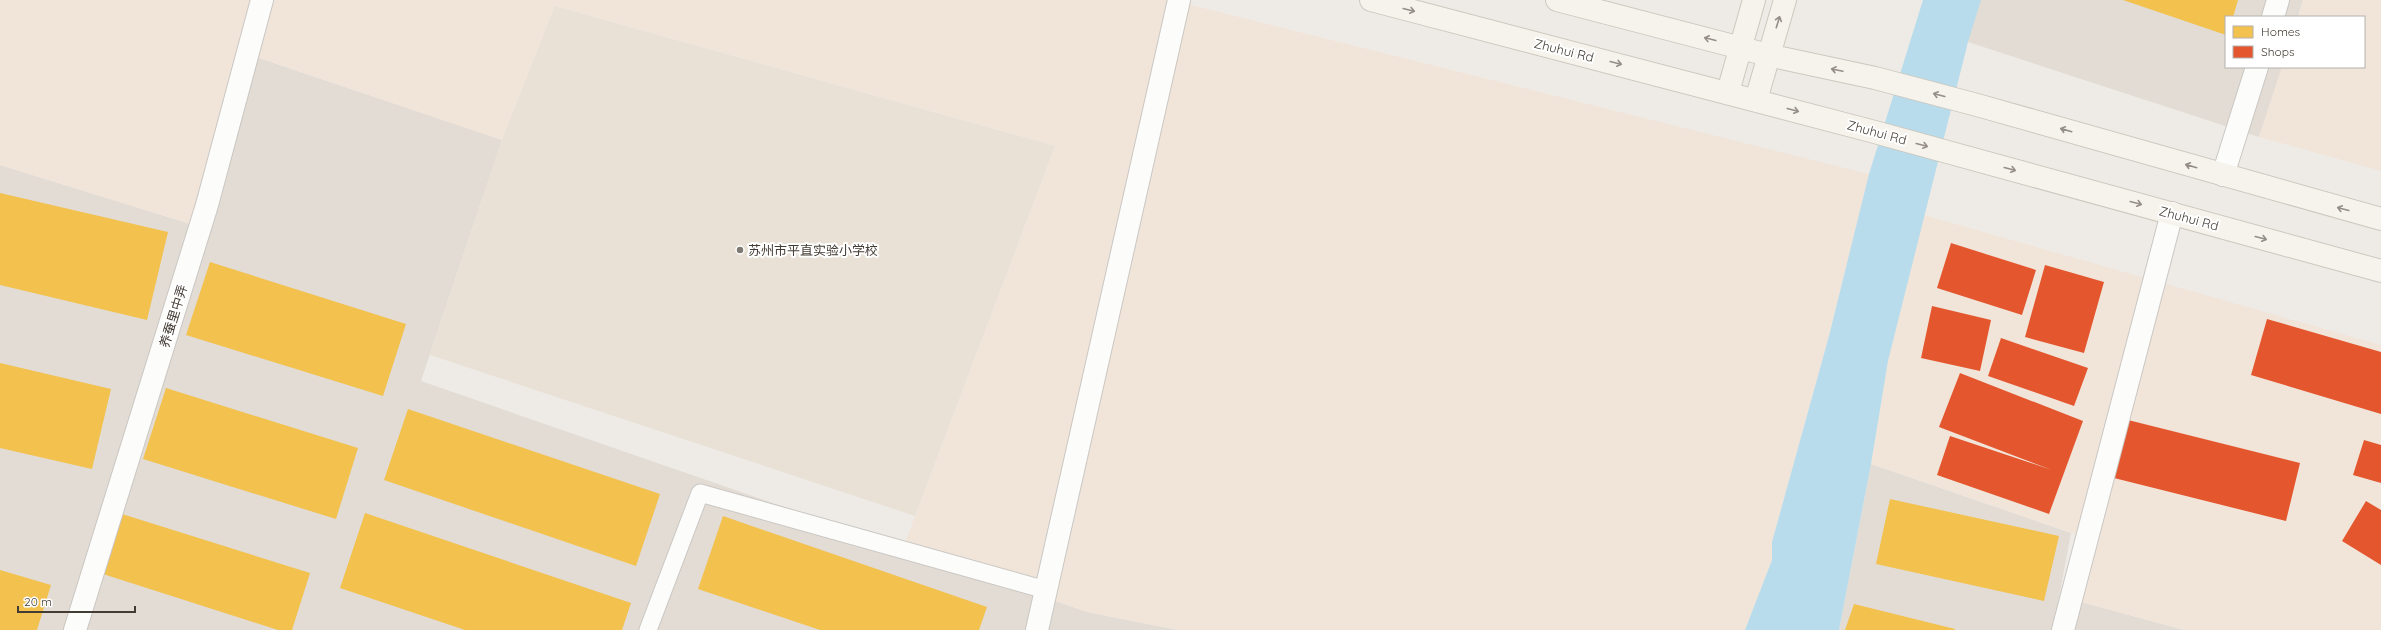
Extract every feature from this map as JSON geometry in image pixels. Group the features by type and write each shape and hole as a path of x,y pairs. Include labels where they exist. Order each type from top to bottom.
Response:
{"main road":[{"name":"Zhuhui Rd","path":"1371,0 1871,130 2381,271"},
{"path":"1557,0 1768,54 1875,78 1977,105 2223,176 2381,219"},
{"path":"1728,92 1754,0"},
{"path":"1756,100 1768,54 1785,0"}],"street":[{"name":"养蚕里中弄","path":"75,630 207,205 262,0"},
{"path":"1037,630 1179,0"},
{"path":"2273,16 2278,0"},
{"path":"2223,176 2257,68"},
{"path":"2063,630 2172,213"}],"lane":[{"path":"648,630 700,493 1046,590"}],"shaded area":[{"path":"0,0 1171,0 1869,174 1829,336 1772,542 1772,560 1745,630 1178,630 1087,612 903,548 1055,146 556,6 502,140 256,57 200,227 0,165"},
{"path":"1979,0 2303,0 2298,16 2225,16 2225,68 2282,68 2259,137 1968,42"},
{"path":"2303,0 2381,0 2381,171 2259,137 2282,68 2365,68 2365,16 2298,16"},
{"name":"苏州市平直实验小学校","path":"555,6 1055,146 915,516 430,355 502,140"},
{"path":"256,57 502,140 421,381 1087,612 1178,630 0,630 0,165 200,227"},
{"path":"1924,215 2381,345 2381,630 2184,630 2070,599 2081,536 1871,464 1888,361"},
{"path":"1871,464 2071,533 2053,630 1839,630"},
{"path":"2070,599 2184,630 2064,630"}],"water":[{"path":"1923,0 1981,0 1968,42 1888,361 1871,464 1839,630 1745,630 1772,560 1772,542 1829,336 1869,174"}],"building: Homes":[{"path":"2123,0 2238,0 2233,16 2225,16 2225,35"},
{"path":"0,193 168,232 147,320 0,285"},
{"path":"210,262 406,324 383,396 186,335"},
{"path":"0,363 111,389 92,469 0,448"},
{"path":"166,388 358,448 336,519 143,459"},
{"path":"408,409 660,494 636,566 384,480"},
{"path":"1890,499 2059,536 2044,601 1876,564"},
{"path":"365,513 631,603 622,630 465,630 340,588"},
{"path":"122,514 310,573 292,630 278,630 103,574"},
{"path":"723,516 987,607 979,630 820,630 698,589"},
{"path":"0,570 51,585 37,630 0,630"},
{"path":"1854,604 1955,629 1845,630"}],"building: Shops":[{"path":"1951,243 2036,270 2022,315 1937,288"},
{"path":"2045,265 2104,282 2084,353 2025,337"},
{"path":"1932,306 1991,320 1980,371 1921,358"},
{"path":"2267,319 2381,352 2381,414 2251,375"},
{"path":"2001,338 2088,368 2074,406 1988,376"},
{"path":"1960,373 2083,421 2049,514 1937,475 1950,436 2052,470 1939,427"},
{"path":"2124,419 2300,463 2286,521 2110,477"},
{"path":"2364,440 2381,445 2381,483 2353,475"},
{"path":"2366,501 2381,510 2381,565 2342,541"}],"place":[{"name":"苏州市平直实验小学校","path":"740,250"}]}
